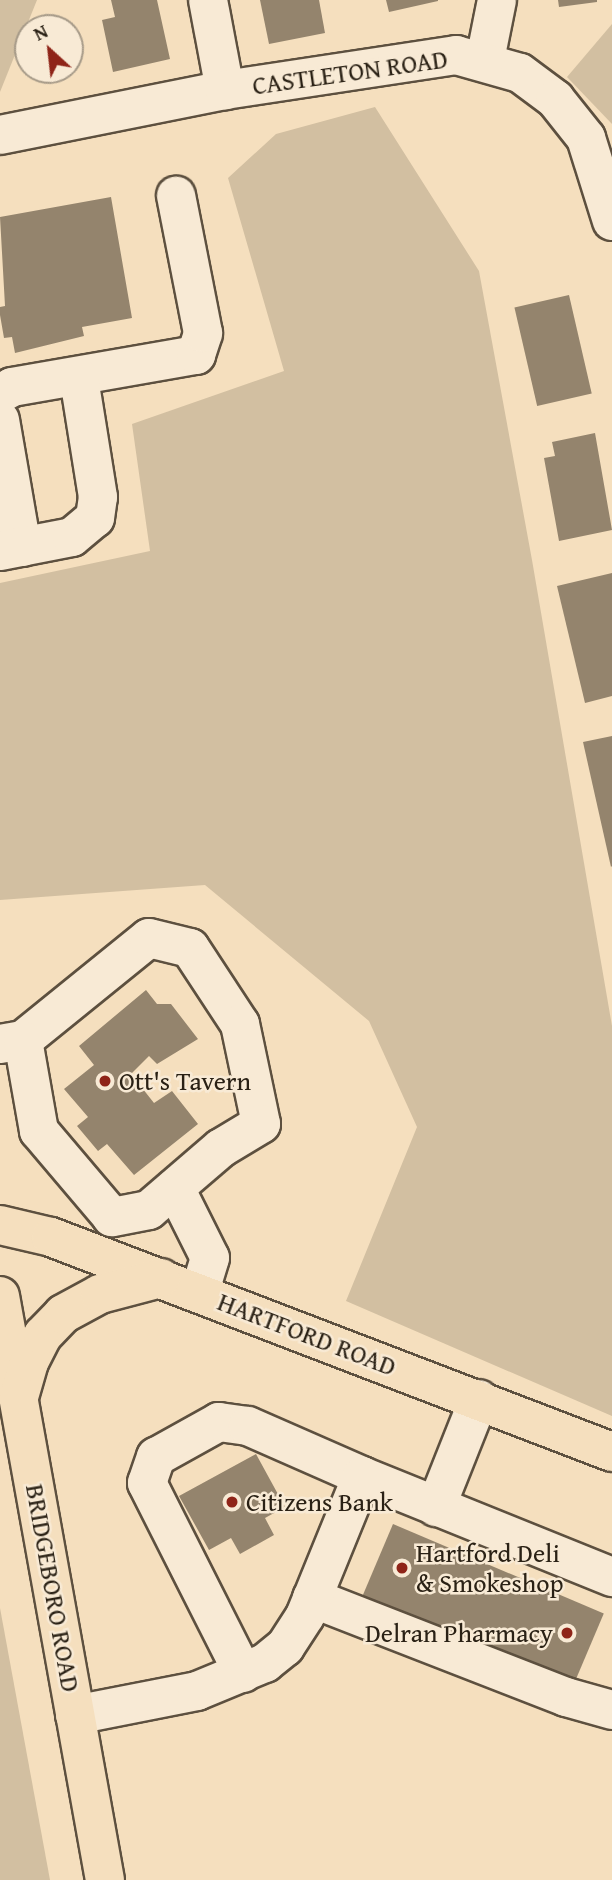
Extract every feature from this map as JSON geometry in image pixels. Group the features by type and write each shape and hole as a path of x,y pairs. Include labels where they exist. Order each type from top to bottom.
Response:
{"main road":[{"name":"HARTFORD ROAD","path":"0,1225 51,1237 612,1452"},
{"path":"19,1399 38,1344 63,1314 100,1294 161,1278"},
{"name":"BRIDGEBORO ROAD","path":"0,1296 105,1880"}],"street":[{"path":"208,0 225,90"},
{"path":"485,60 497,0"},
{"name":"CASTLETON ROAD","path":"0,135 225,90 428,57 485,60 520,73 570,116 599,167 612,221"},
{"path":"0,394 12,387 187,359 200,351 202,333 176,196"},
{"path":"0,420 11,549 72,537 90,525 98,508 79,378"},
{"path":"149,939 190,948 240,1024 261,1124 221,1148 149,1210 112,1217 39,1131 12,1042 149,939"},
{"path":"175,1188 210,1258 199,1293"},
{"path":"436,1507 479,1399"},
{"path":"243,1673 147,1483 156,1457 219,1422 248,1426 436,1507 612,1577"},
{"path":"75,1715 197,1691 243,1673 285,1647 312,1598 362,1476"},
{"path":"312,1598 595,1706"}],"shaded area":[{"path":"0,0 37,0 31,14 14,14 14,57 0,92"},
{"path":"612,24 612,124 567,77"},
{"path":"375,107 479,271 532,560 612,1026 612,1416 346,1301 417,1127 369,1021 205,885 0,900 0,583 150,551 132,424 284,371 228,178 276,134"},
{"path":"0,1608 50,1880 0,1880"}],"building":[{"path":"111,0 157,0 170,59 113,72 102,20 115,17"},
{"path":"260,0 319,0 325,33 269,44"},
{"path":"386,0 438,0 438,1 389,12"},
{"path":"558,0 597,0 597,2 559,7"},
{"path":"111,197 132,318 82,327 84,336 15,353 12,337 4,338 0,315 0,307 5,306 0,217"},
{"path":"569,295 592,393 537,406 514,308"},
{"path":"595,433 612,530 559,541 544,458 555,456 552,442"},
{"path":"612,573 612,696 585,703 557,586"},
{"path":"612,736 612,866 611,867 583,742"},
{"name":"Ott's Tavern","path":"146,990 157,1004 171,1004 198,1039 157,1064 149,1056 131,1074 154,1103 172,1091 198,1124 134,1175 107,1144 98,1151 77,1126 88,1117 64,1089 94,1065 79,1046"},
{"name":"Citizens Bank","path":"256,1454 285,1507 265,1518 274,1535 240,1554 231,1538 209,1550 179,1496"},
{"path":"393,1524 604,1613 571,1690 361,1600"}],"place":[{"name":"Ott's Tavern","path":"105,1081"},
{"name":"Citizens Bank","path":"232,1502"},
{"name":"Hartford Deli & Smokeshop","path":"402,1568"},
{"name":"Delran Pharmacy","path":"567,1633"}]}
